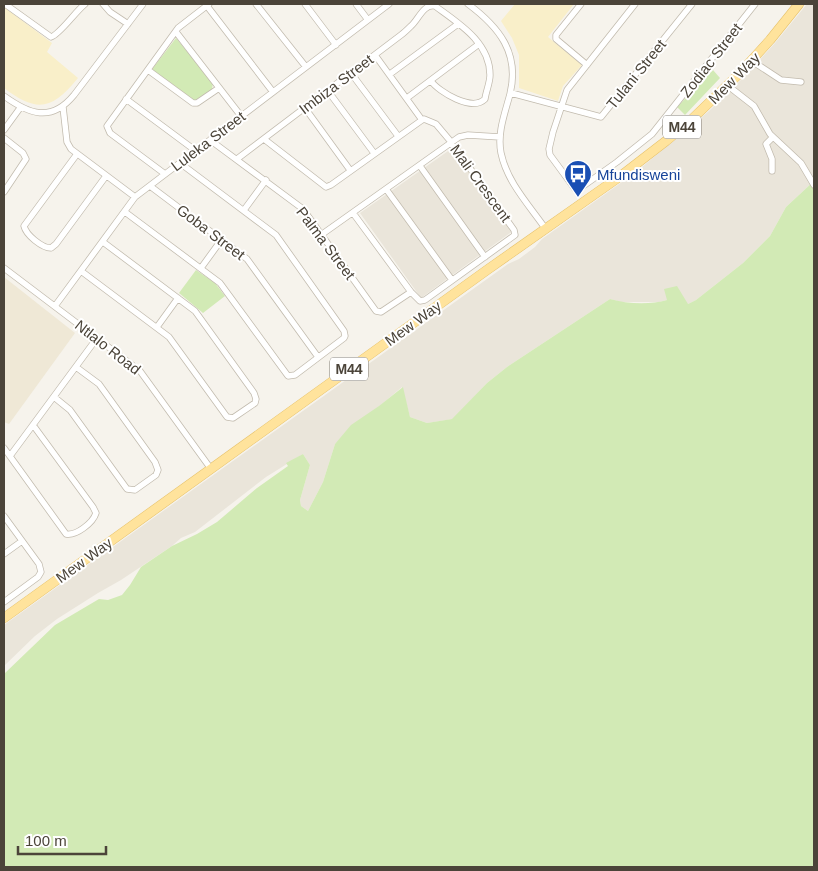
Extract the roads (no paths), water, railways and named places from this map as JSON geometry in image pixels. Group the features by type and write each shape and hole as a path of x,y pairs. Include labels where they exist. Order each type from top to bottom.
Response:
{"main road":[{"name":"Mew Way","path":"4,618 545,228 622,175 666,141 752,61 799,4"}],"street":[{"path":"5,4 51,37 58,34 74,13 85,4"},
{"path":"103,4 110,12 128,24"},
{"path":"4,96 20,108 37,113 54,110 63,106 74,96 144,4"},
{"path":"256,4 306,67"},
{"path":"305,4 336,44"},
{"path":"356,4 368,20"},
{"name":"Luleka Street","path":"55,306 135,197 389,4"},
{"path":"468,4 498,29 510,56 511,92 504,111 500,137 501,152 509,176 545,228"},
{"path":"581,4 556,35 556,39 587,65"},
{"path":"561,108 567,90 635,4"},
{"name":"Tulani Street","path":"511,92 598,118 602,116 692,4"},
{"name":"Zodiac Street","path":"561,108 549,152 572,187 578,189 617,162 652,134 755,4"},
{"path":"165,174 108,130 108,123 180,26 208,5 273,92"},
{"name":"Imbiza Street","path":"237,159 411,26 425,7 435,6 458,24"},
{"path":"390,74 458,24 475,37 485,53 490,75 485,99 478,103 462,102 437,88 431,81"},
{"path":"176,32 241,116"},
{"path":"407,98 479,44"},
{"name":"Mali Crescent","path":"375,55 422,120 424,119 436,124 452,142 514,230 515,235 422,301 417,300 410,292"},
{"path":"752,61 781,80 801,82"},
{"path":"148,70 193,103 197,103 218,88"},
{"path":"351,73 398,136"},
{"path":"727,85 750,102 767,130 801,163 814,185"},
{"path":"328,90 374,153"},
{"path":"126,99 196,151"},
{"path":"63,106 67,142 71,149 135,197"},
{"path":"4,130 20,108"},
{"path":"305,108 350,170"},
{"path":"264,139 326,187 422,120"},
{"path":"321,236 459,137 468,135 500,137"},
{"path":"772,172 772,159 766,144 773,137"},
{"path":"4,138 23,153 26,159 4,192"},
{"name":"Palma Street","path":"210,140 300,206 376,311 382,312 410,292"},
{"path":"77,154 24,226 26,233 46,248 51,248 56,244 106,176"},
{"path":"125,212 223,286 288,376 295,375 344,338 344,331 276,235 180,163"},
{"path":"420,166 484,257"},
{"path":"244,210 266,180"},
{"name":"Goba Street","path":"150,186 222,239 251,263 318,357"},
{"path":"386,189 452,280"},
{"path":"353,213 410,292"},
{"path":"201,268 222,239"},
{"path":"81,271 169,337 227,417 233,418 255,403 254,393 195,311 103,242"},
{"name":"Ntlalo Road","path":"4,268 134,366 145,377 211,469"},
{"path":"157,327 178,298"},
{"path":"10,456 97,338"},
{"path":"54,397 70,410 127,488 135,490 156,475 158,470 155,462 98,384 76,367"},
{"path":"4,448 66,534 76,533 94,519 96,514 93,507 33,425"},
{"path":"4,516 41,568 40,575 4,602"},
{"path":"4,554 22,541"}],"place":[{"name":"Mfundisweni","path":"578,198"}]}
